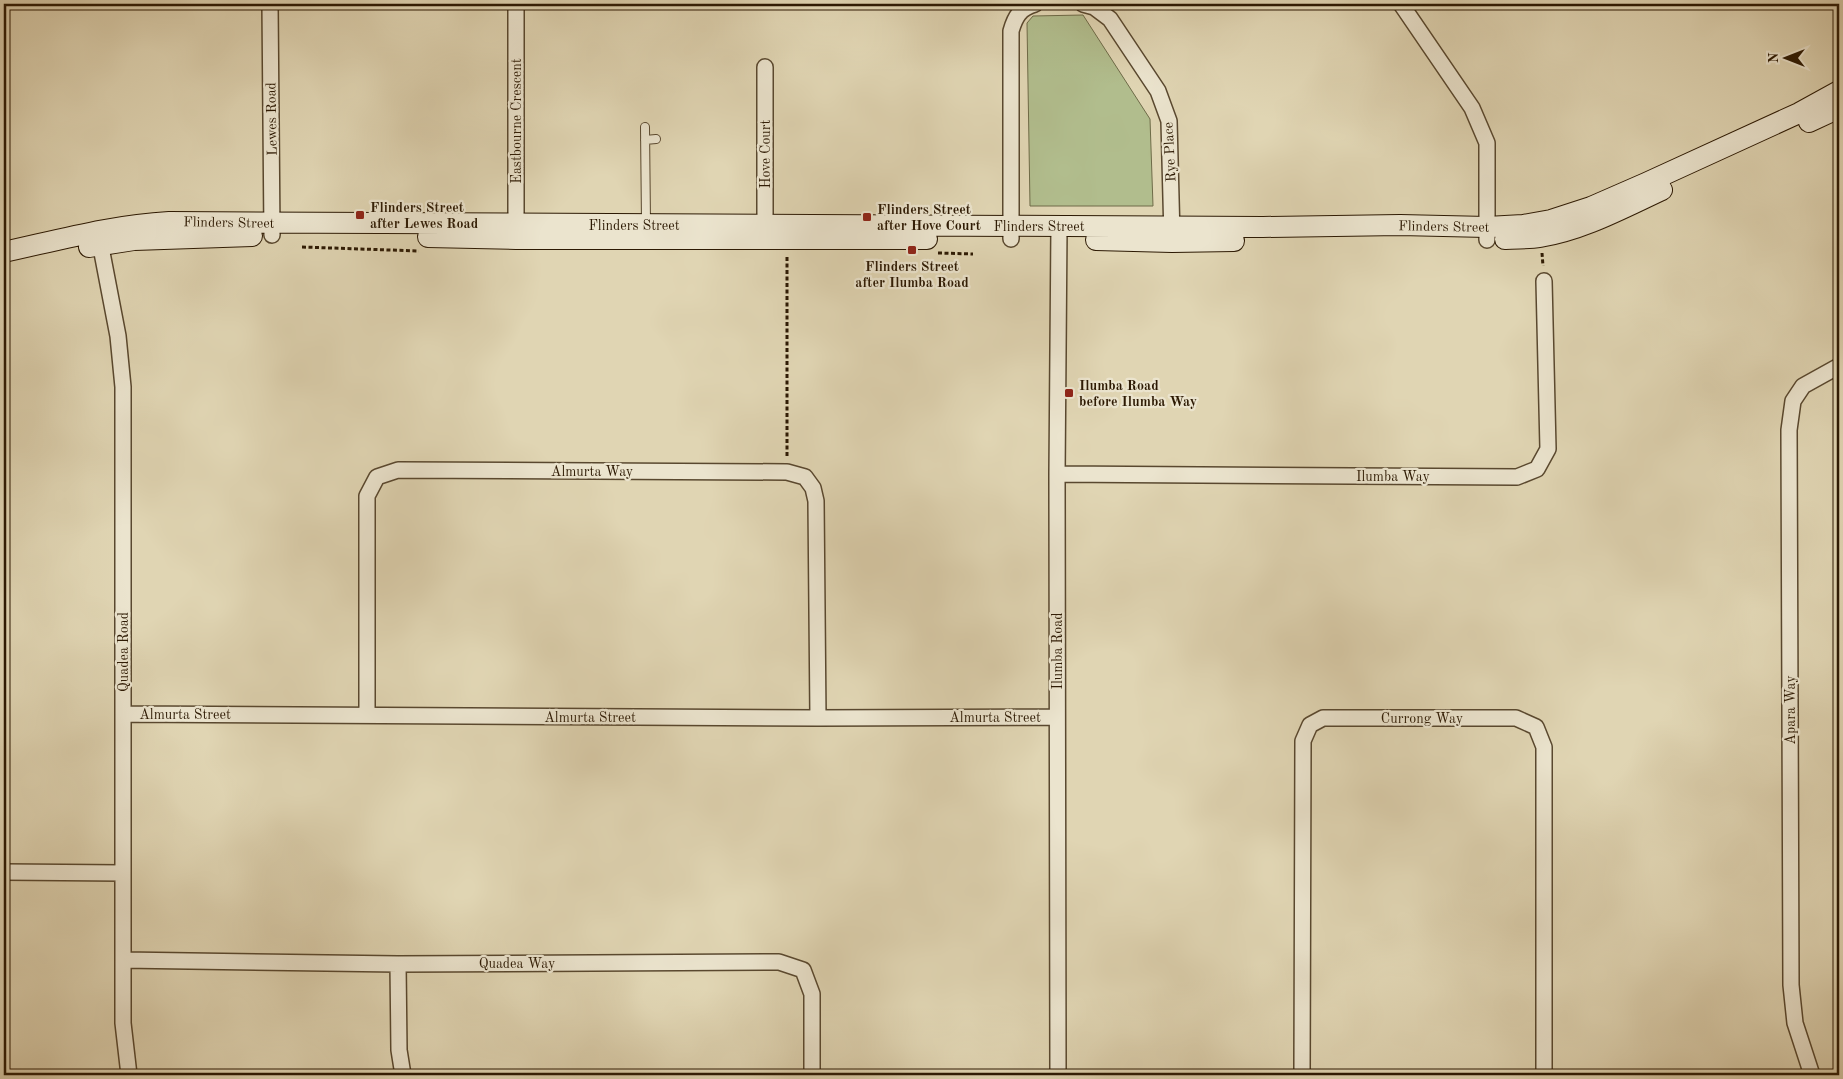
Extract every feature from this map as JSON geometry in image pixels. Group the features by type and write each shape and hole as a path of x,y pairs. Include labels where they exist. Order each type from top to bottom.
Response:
{"main road":[{"name":"Flinders Street","path":"1487,234 1552,220 1591,206 1798,114 1839,92"},
{"name":"Flinders Street","path":"4,252 100,238 134,240 272,229 765,233 830,225 1011,232 1172,234 1263,228 1400,225 1487,234 1541,237 1610,215 1839,108"},
{"name":"Flinders Street","path":"516,231 646,225 765,233"},
{"name":"Flinders Street","path":"4,265 100,238"}],"street":[{"name":"Lewes Road","path":"270,4 272,229"},
{"name":"Eastbourne Crescent","path":"516,4 516,231"},
{"path":"1011,232 1011,31 1015,18 1024,7 1035,4"},
{"name":"Rye Place","path":"1083,4 1094,7 1110,19 1158,91 1164,105 1169,121 1172,234"},
{"path":"1401,4 1472,108 1487,143 1487,234"},
{"name":"Hove Court","path":"765,68 765,233"},
{"name":"Ilumba Road","path":"1058,1075 1057,474 1059,233"},
{"name":"Quadea Road","path":"100,238 118,336 122,387 122,960 123,1023 129,1075"},
{"name":"Ilumba Way","path":"1057,474 1517,477 1537,469 1548,449 1544,281"},
{"name":"Apara Way","path":"1812,1075 1795,1023 1791,985 1789,430 1793,401 1803,386 1839,366"},
{"name":"Almurta Way","path":"367,715 367,496 377,477 398,470 787,472 805,477 812,488 816,501 818,718"},
{"name":"Almurta Street","path":"123,714 818,718 1057,717"},
{"name":"Currong Way","path":"1302,1075 1303,741 1310,725 1323,718 1516,718 1536,727 1544,747 1544,1075"},
{"path":"4,872 122,873"},
{"name":"Quadea Way","path":"122,960 398,964 779,962 803,970 812,994 812,1075"},
{"path":"398,964 399,1050 403,1075"}],"lane":[{"path":"645,127 646,225"},
{"path":"645,140 656,140"},
{"path":"646,173 655,173"}],"path":[{"path":"1541,237 1544,281"},
{"path":"787,251 787,472"}],"green space":[{"path":"1083,15 1150,119 1153,206 1030,206 1027,23 1033,16"}],"place":[{"name":"Flinders Street after Lewes Road","path":"360,215"},
{"name":"Flinders Street after Hove Court","path":"867,217"},
{"name":"Flinders Street after Ilumba Road","path":"912,250"},
{"name":"Ilumba Road before Ilumba Way","path":"1069,393"}]}
